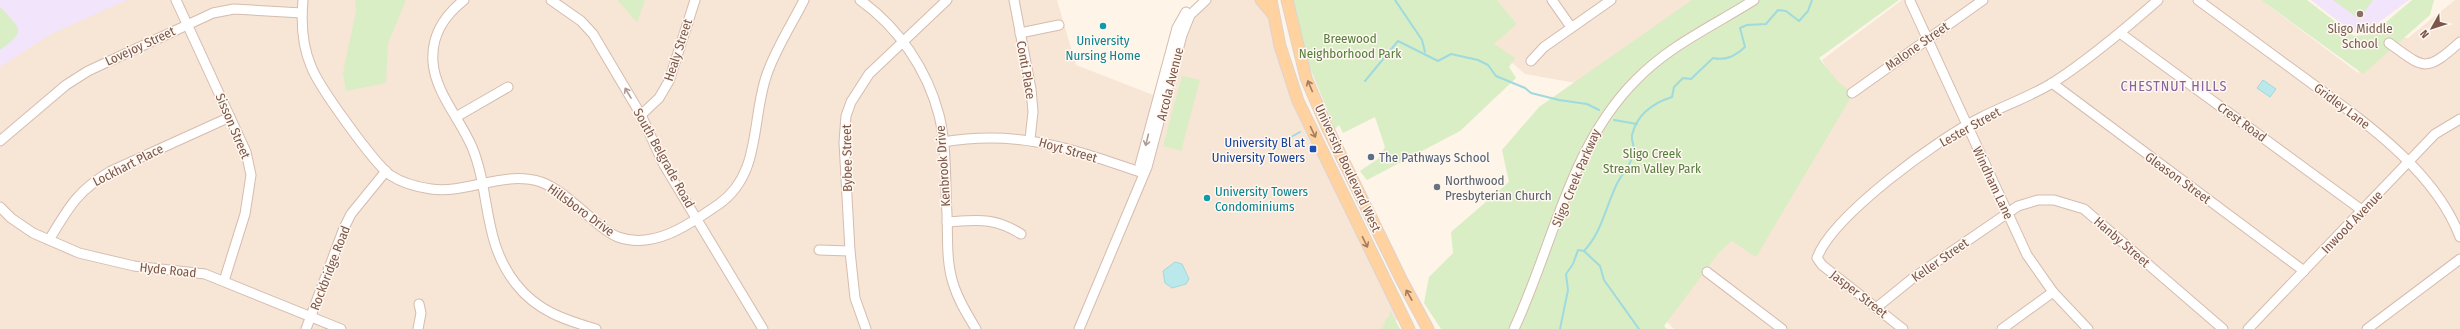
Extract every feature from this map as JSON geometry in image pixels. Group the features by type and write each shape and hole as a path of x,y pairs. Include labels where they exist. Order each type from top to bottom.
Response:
{"main road":[{"path":"1260,0 1274,16"},
{"name":"University Boulevard West","path":"1271,0 1280,46 1298,101 1409,329"},
{"name":"University Boulevard West","path":"1287,0 1306,78 1326,127 1401,279 1428,329"}],"street":[{"name":"Sisson Street","path":"176,0 246,152 251,175 245,214 224,281"},
{"name":"Hillsboro Drive","path":"303,0 302,13 304,46 316,78 372,156 386,171 408,184 431,189 446,190 481,183 525,179 542,182 560,192 616,236 636,242 645,242 665,236 720,203 742,180 753,150 759,100 767,74 804,0"},
{"path":"464,0 450,12 439,29 434,43 433,62 436,79 472,148 491,232 499,258 516,285 534,303 551,314 596,329"},
{"name":"South Belgrade Road","path":"551,0 574,17 581,20 593,34 641,115 664,165 697,217 763,329"},
{"name":"Healy Street","path":"641,115 659,98 669,81 695,0"},
{"name":"Kenbrook Drive","path":"860,0 888,24 902,41 919,65 930,89 939,115 943,142 948,261 953,283 963,308 976,329"},
{"name":"Bybee Street","path":"866,329 855,298 850,250 844,142 846,116 851,102 861,84 902,41 947,0"},
{"name":"Conti Place","path":"1014,0 1031,89 1033,112 1030,140"},
{"name":"Arcola Avenue","path":"1143,173 1140,165 1177,28 1188,9 1197,0"},
{"name":"Arcola Avenue","path":"1079,329 1150,159 1182,35 1190,15 1206,0"},
{"path":"1552,0 1571,27"},
{"path":"1531,61 1544,47 1611,0"},
{"name":"Sligo Creek Parkway","path":"1514,329 1577,170 1592,138 1607,114 1636,80 1680,42 1754,0"},
{"name":"Malone Street","path":"1852,92 1983,0"},
{"name":"Lester Street","path":"1817,258 1820,251 1837,228 1885,183 1925,152 1979,118 2027,97 2088,60 2158,0"},
{"name":"Gridley Lane","path":"2198,0 2357,116 2409,163 2441,200 2460,237"},
{"name":"Windham Lane","path":"1910,2 2006,214 2027,255 2053,292 2088,329"},
{"name":"Lovejoy Street","path":"0,141 66,85 88,71 213,13 234,9 302,13"},
{"path":"1020,34 1059,24"},
{"name":"Crest Road","path":"2120,33 2363,211"},
{"path":"2389,43 2419,64 2426,65 2440,59 2460,42"},
{"name":"Gleason Street","path":"2052,83 2304,271"},
{"path":"456,117 508,87"},
{"name":"Lockhart Place","path":"49,240 71,202 95,181 111,171 230,116"},
{"name":"Inwood Avenue","path":"2248,329 2363,211 2435,134 2460,119"},
{"name":"Hoyt Street","path":"943,142 992,137 1030,140 1054,144 1143,173"},
{"name":"Rockbridge Road","path":"306,329 344,228 363,198 386,171"},
{"name":"Hanby Street","path":"2006,214 2018,206 2038,200 2069,203 2084,209 2222,329"},
{"name":"Hyde Road","path":"0,207 17,222 49,240 109,262 189,271 224,281 341,329"},
{"name":"Keller Street","path":"1876,308 1914,278 2006,214"},
{"path":"947,222 989,220 1006,224 1021,234"},
{"path":"819,250 850,250"},
{"name":"Jasper Street","path":"1817,258 1822,265 1903,329"},
{"path":"2367,329 2460,258"},
{"path":"1707,272 1782,329"},
{"path":"2002,329 2053,292"},
{"path":"418,329 421,313 419,304"}],"shaded area":[{"path":"0,0 1057,0 1076,65 1166,100 1182,35 1206,0 1271,0 1298,101 1399,311 1394,329 0,329"},
{"path":"0,0 127,0 51,34 0,67"},
{"path":"1497,0 1693,0 1576,83 1525,74 1492,45 1517,24"},
{"path":"1902,0 2261,0 2358,73 2388,38 2408,38 2455,0 2460,0 2460,329 1674,329 1662,317 1845,97 1822,60"},
{"name":"Sligo Middle School","path":"2311,0 2409,0 2371,28 2359,34 2347,28"}],"green space":[{"path":"355,0 406,0 388,43 386,83 346,91 343,73 356,11"},
{"path":"617,0 645,0 637,22"},
{"name":"Breewood Neighborhood Park","path":"1293,0 1497,0 1517,24 1494,44 1515,58 1509,67 1516,78 1460,131 1367,180 1360,171 1379,158 1385,147 1375,117 1343,133 1339,125 1335,129 1308,63"},
{"name":"Sligo Creek Stream Valley Park","path":"1692,0 1899,0 1819,58 1839,83 1848,89 1847,92 1851,97 1756,257 1732,241 1720,251 1664,326 1667,329 1441,329 1424,303 1429,277 1453,253 1451,232 1509,182 1502,150 1539,107"},
{"path":"2261,0 2307,0 2354,36 2372,34 2412,0 2434,0 2430,15 2363,74"},
{"path":"2333,0 2373,0 2359,19"},
{"path":"0,7 16,25 18,33 15,38 0,50"},
{"path":"1182,76 1200,80 1181,151 1163,146"},
{"path":"1390,310 1400,329 1382,329 1387,317 1389,318"}],"water":[{"path":"2263,80 2276,89 2270,97 2257,88"},
{"path":"1175,262 1182,264 1189,279 1186,284 1172,288 1165,283 1163,271"}],"waterway":[{"path":"1395,0 1422,40 1425,52"},
{"path":"1560,329 1568,290 1566,274 1573,264 1578,250 1584,251 1595,237 1599,229 1611,196 1634,153 1632,135 1634,128 1642,115 1652,106 1672,97 1674,87 1683,78 1691,79 1713,58 1722,59 1730,57 1745,47 1740,28 1747,25 1766,24 1778,10 1786,11 1799,21 1808,11 1812,0"},
{"path":"1365,81 1398,41 1438,61 1451,54 1478,60 1488,65 1496,76 1525,88 1531,93 1559,100 1587,104 1599,110"},
{"path":"1614,120 1637,124"},
{"path":"1291,137 1300,132"},
{"path":"1584,251 1600,266 1604,280 1639,329"}],"place":[{"name":"Sligo Middle School","path":"2360,14"},
{"name":"University Nursing Home","path":"1103,26"},
{"name":"University Bl at University Towers","path":"1313,149"},
{"name":"The Pathways School","path":"1371,157"},
{"name":"Northwood Presbyterian Church","path":"1437,187"},
{"name":"University Towers Condominiums","path":"1207,198"}],"district":[{"name":"CHESTNUT HILLS","path":"2174,86"}]}
